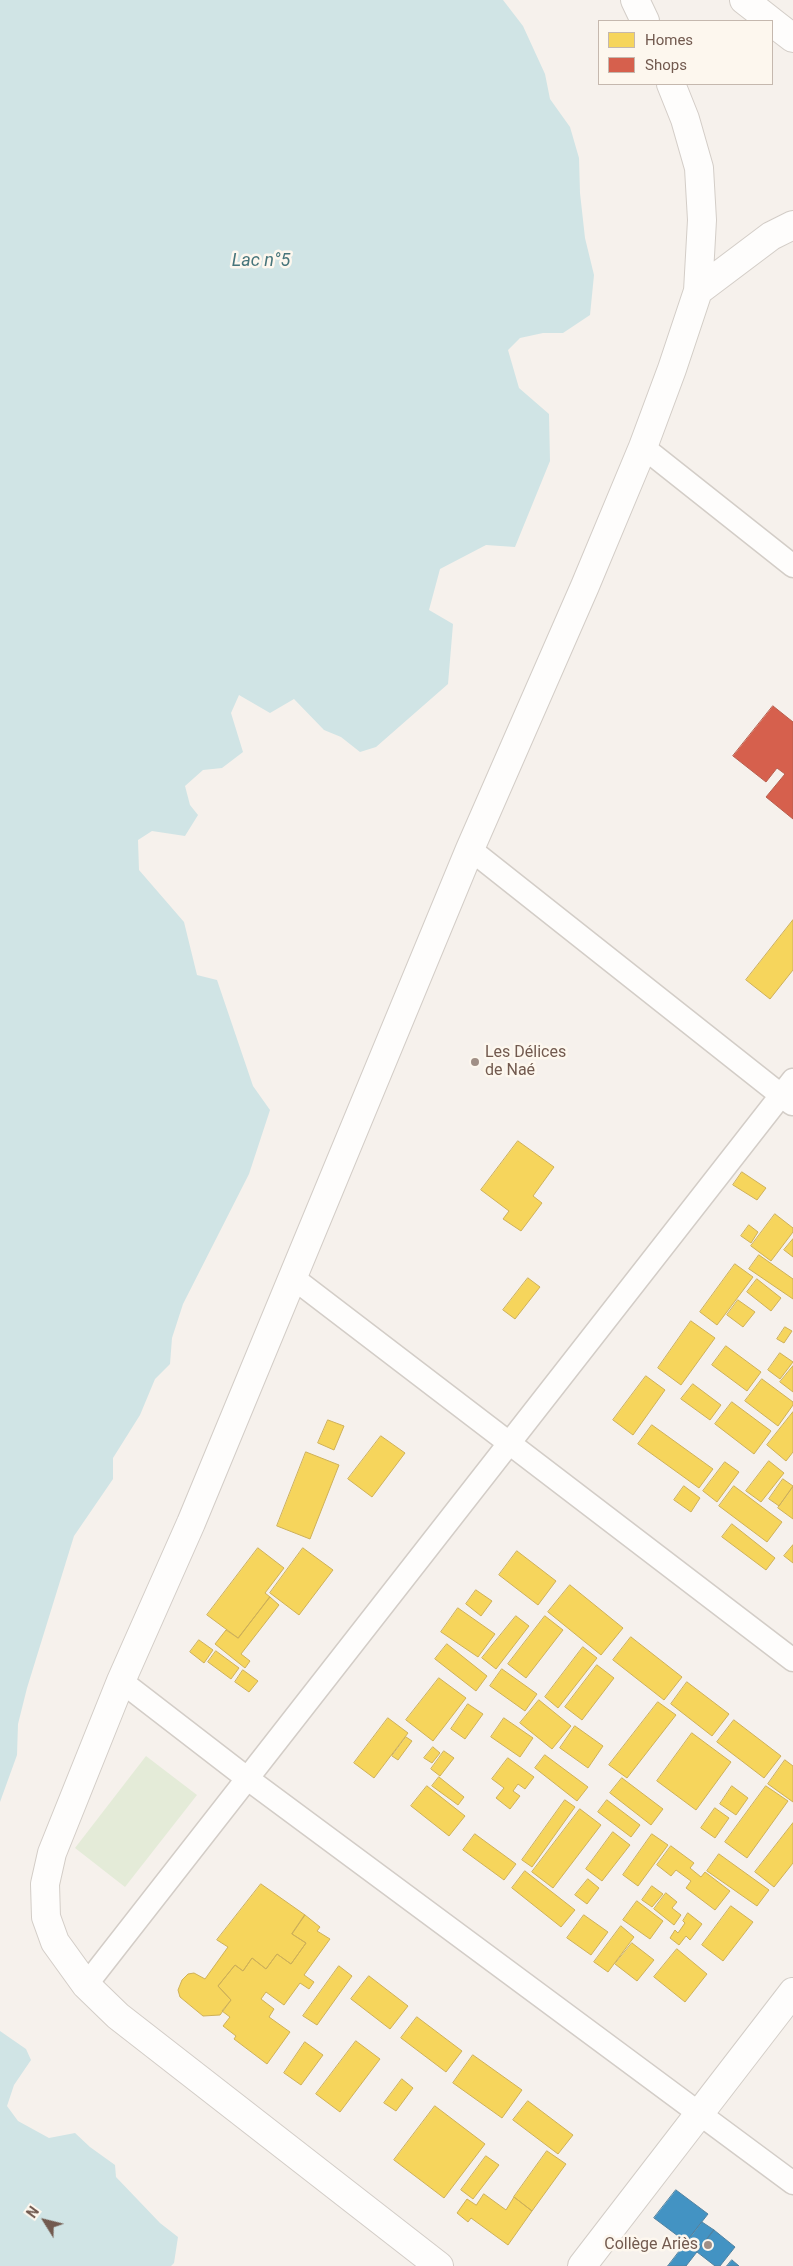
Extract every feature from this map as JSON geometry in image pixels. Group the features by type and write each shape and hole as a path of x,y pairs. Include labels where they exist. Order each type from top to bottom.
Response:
{"street":[{"path":"635,0 645,20"},
{"path":"744,0 769,20"},
{"path":"773,23 793,38"},
{"path":"434,2263 118,2016 86,1985 55,1942 46,1916 45,1884 52,1853 121,1681 191,1523 470,849 557,653 643,447 698,292 702,220 699,168 685,119 671,85"},
{"path":"698,292 771,236 793,225"},
{"path":"643,447 793,566"},
{"path":"86,1985 510,1444 789,1093 470,849"},
{"path":"292,1277 793,1660"},
{"path":"121,1681 248,1779 793,2183"},
{"path":"582,2266 793,1992"}],"green space":[{"path":"146,1756 197,1795 125,1887 75,1848"}],"water":[{"name":"Lac n°5","path":"0,0 503,0 523,26 545,74 550,99 570,127 579,158 580,193 585,238 594,275 590,315 563,333 543,333 520,338 508,350 519,388 549,414 550,461 515,547 486,545 440,569 429,610 453,624 448,684 376,747 360,752 341,737 324,730 294,699 270,713 239,695 231,713 243,752 222,768 203,770 185,786 190,805 198,815 185,836 152,831 138,840 139,870 184,922 197,975 217,980 253,1086 270,1110 249,1174 183,1304 172,1338 170,1364 155,1379 140,1415 113,1458 113,1479 74,1536 27,1688 18,1724 17,1755 0,1802"},
{"path":"0,2031 26,2049 31,2060 14,2085 7,2106 18,2121 49,2138 75,2133 90,2147 115,2165 116,2177 160,2223 178,2237 174,2263 171,2266 0,2266"}],"building: Homes":[{"path":"793,920 793,970 770,999 746,980"},
{"path":"518,1141 554,1167 533,1196 542,1203 521,1231 503,1219 509,1211 481,1190"},
{"path":"742,1172 766,1188 757,1200 733,1185"},
{"path":"775,1214 793,1228 793,1232 771,1261 751,1246"},
{"path":"749,1225 758,1232 751,1243 741,1236"},
{"path":"793,1239 793,1257 784,1250"},
{"path":"759,1255 793,1279 793,1299 749,1269"},
{"path":"735,1264 753,1277 717,1325 700,1312"},
{"path":"528,1278 540,1287 515,1319 503,1310"},
{"path":"757,1279 781,1298 771,1311 747,1292"},
{"path":"738,1300 755,1312 743,1327 727,1315"},
{"path":"691,1321 715,1338 681,1385 658,1368"},
{"path":"785,1327 792,1331 784,1343 777,1339"},
{"path":"726,1346 761,1372 747,1391 712,1365"},
{"path":"780,1353 793,1362 780,1379 768,1370"},
{"path":"793,1366 793,1392 780,1382"},
{"path":"646,1376 665,1390 633,1435 613,1420"},
{"path":"762,1379 793,1402 793,1405 778,1426 745,1401"},
{"path":"693,1384 721,1405 710,1420 681,1399"},
{"path":"732,1402 771,1431 754,1454 715,1424"},
{"path":"793,1412 793,1452 786,1461 767,1445"},
{"path":"328,1420 344,1426 334,1450 318,1443"},
{"path":"652,1425 713,1469 699,1488 638,1444"},
{"path":"381,1436 405,1453 372,1497 348,1479"},
{"path":"306,1452 339,1465 310,1539 277,1526"},
{"path":"769,1461 784,1473 761,1502 746,1491"},
{"path":"725,1462 739,1472 717,1502 703,1491"},
{"path":"783,1479 793,1486 779,1506 769,1499"},
{"path":"684,1486 700,1498 691,1512 674,1500"},
{"path":"734,1486 782,1522 767,1542 719,1506"},
{"path":"793,1487 793,1519 778,1508"},
{"path":"732,1524 775,1558 766,1570 722,1537"},
{"path":"793,1545 793,1563 784,1556"},
{"path":"258,1548 284,1568 265,1593 270,1597 238,1638 207,1615"},
{"path":"303,1548 333,1570 299,1615 270,1593"},
{"path":"517,1551 556,1581 538,1605 499,1575"},
{"path":"570,1585 623,1628 601,1655 548,1612"},
{"path":"476,1590 492,1601 481,1616 466,1604"},
{"path":"270,1597 279,1605 241,1654 250,1661 245,1668 215,1644 226,1630 238,1638"},
{"path":"458,1608 495,1634 478,1657 441,1632"},
{"path":"516,1616 529,1626 496,1669 482,1658"},
{"path":"545,1616 563,1630 526,1678 508,1664"},
{"path":"631,1637 682,1677 664,1700 613,1660"},
{"path":"199,1640 213,1650 204,1663 190,1652"},
{"path":"447,1644 487,1676 476,1691 435,1659"},
{"path":"583,1647 597,1658 558,1708 545,1697"},
{"path":"216,1651 239,1668 231,1679 208,1662"},
{"path":"597,1665 614,1678 582,1720 565,1707"},
{"path":"502,1669 537,1694 525,1711 490,1686"},
{"path":"243,1670 258,1681 249,1692 235,1682"},
{"path":"439,1678 466,1698 433,1741 406,1720"},
{"path":"687,1682 729,1714 712,1736 671,1704"},
{"path":"539,1700 571,1726 552,1749 520,1723"},
{"path":"658,1702 676,1715 627,1778 609,1765"},
{"path":"468,1704 483,1714 465,1739 451,1729"},
{"path":"388,1718 408,1733 374,1778 354,1763"},
{"path":"504,1718 533,1738 520,1757 491,1737"},
{"path":"734,1720 781,1756 764,1778 717,1742"},
{"path":"575,1726 603,1746 588,1768 560,1748"},
{"path":"692,1733 731,1762 696,1810 657,1781"},
{"path":"406,1737 412,1741 398,1760 392,1756"},
{"path":"433,1747 440,1753 432,1763 424,1758"},
{"path":"444,1751 454,1758 440,1776 431,1769"},
{"path":"545,1755 588,1787 577,1801 535,1768"},
{"path":"508,1758 534,1777 525,1789 518,1784 513,1791 520,1796 510,1809 496,1798 504,1788 492,1779"},
{"path":"785,1760 793,1766 793,1802 768,1784"},
{"path":"439,1777 464,1797 458,1805 432,1786"},
{"path":"622,1778 663,1809 651,1825 610,1793"},
{"path":"427,1786 465,1816 449,1836 411,1806"},
{"path":"732,1786 748,1798 736,1815 720,1804"},
{"path":"766,1786 788,1801 747,1858 725,1842"},
{"path":"565,1800 575,1807 532,1867 522,1860"},
{"path":"607,1800 640,1825 631,1837 598,1812"},
{"path":"715,1808 729,1818 715,1838 701,1828"},
{"path":"580,1809 601,1825 553,1888 532,1872"},
{"path":"793,1823 793,1863 774,1887 755,1872"},
{"path":"613,1832 630,1845 602,1881 586,1869"},
{"path":"475,1834 516,1864 504,1880 463,1850"},
{"path":"652,1834 668,1845 638,1886 623,1875"},
{"path":"671,1846 694,1863 690,1868 701,1877 705,1872 730,1891 715,1910 686,1888 691,1881 676,1870 671,1876 657,1865"},
{"path":"719,1854 769,1890 757,1906 707,1871"},
{"path":"525,1871 575,1910 561,1927 512,1888"},
{"path":"588,1879 599,1888 587,1904 575,1895"},
{"path":"261,1884 305,1915 292,1934 306,1943 291,1964 277,1954 266,1969 252,1958 243,1971 235,1965 218,1986 231,2000 220,2015 203,2016 180,1997 178,1990 182,1980 188,1974 194,1973 205,1979 228,1947 217,1940"},
{"path":"652,1886 663,1894 652,1907 642,1900"},
{"path":"666,1893 677,1902 672,1908 681,1915 674,1925 654,1909"},
{"path":"637,1901 663,1921 650,1939 623,1920"},
{"path":"731,1906 753,1922 723,1961 702,1945"},
{"path":"688,1913 702,1924 690,1940 686,1936 679,1945 670,1938 675,1930 678,1933 685,1923 683,1921"},
{"path":"305,1915 320,1927 317,1931 330,1939 304,1975 314,1982 309,1989 300,1983 284,2005 266,1992 261,1999 274,2009 269,2017 290,2032 267,2064 234,2039 236,2036 223,2026 230,2017 222,2011 231,2000 218,1986 235,1965 243,1971 252,1958 266,1969 277,1954 291,1964 306,1943 292,1934"},
{"path":"584,1915 608,1932 591,1955 567,1938"},
{"path":"621,1926 634,1937 608,1972 594,1962"},
{"path":"632,1943 654,1960 637,1981 615,1964"},
{"path":"677,1949 707,1974 685,2002 654,1977"},
{"path":"339,1966 352,1976 317,2025 303,2016"},
{"path":"369,1976 408,2006 390,2029 351,1999"},
{"path":"417,2017 462,2051 446,2072 401,2038"},
{"path":"356,2041 380,2059 340,2112 316,2094"},
{"path":"305,2042 323,2055 301,2085 284,2073"},
{"path":"473,2055 522,2090 502,2118 453,2083"},
{"path":"402,2079 413,2088 396,2111 384,2103"},
{"path":"528,2101 573,2135 558,2154 513,2120"},
{"path":"435,2106 485,2144 444,2198 394,2160"},
{"path":"547,2151 566,2164 532,2211 514,2197"},
{"path":"486,2156 499,2165 473,2199 461,2190"},
{"path":"484,2194 506,2210 514,2197 532,2211 508,2245 471,2218 468,2222 457,2213 467,2199 476,2205"}],"building: Shops":[{"path":"773,706 793,722 793,819 766,797 785,774 777,768 766,782 733,756"}],"building: Schools":[{"path":"676,2190 708,2214 686,2242 654,2218"},
{"path":"702,2222 714,2230 686,2266 668,2266"},
{"path":"714,2230 735,2247 720,2266 715,2266 697,2252"},
{"path":"732,2260 739,2266 727,2266"}],"place":[{"name":"Les Délices de Naé","path":"475,1062"},
{"name":"Collège Ariès","path":"708,2245"}]}
